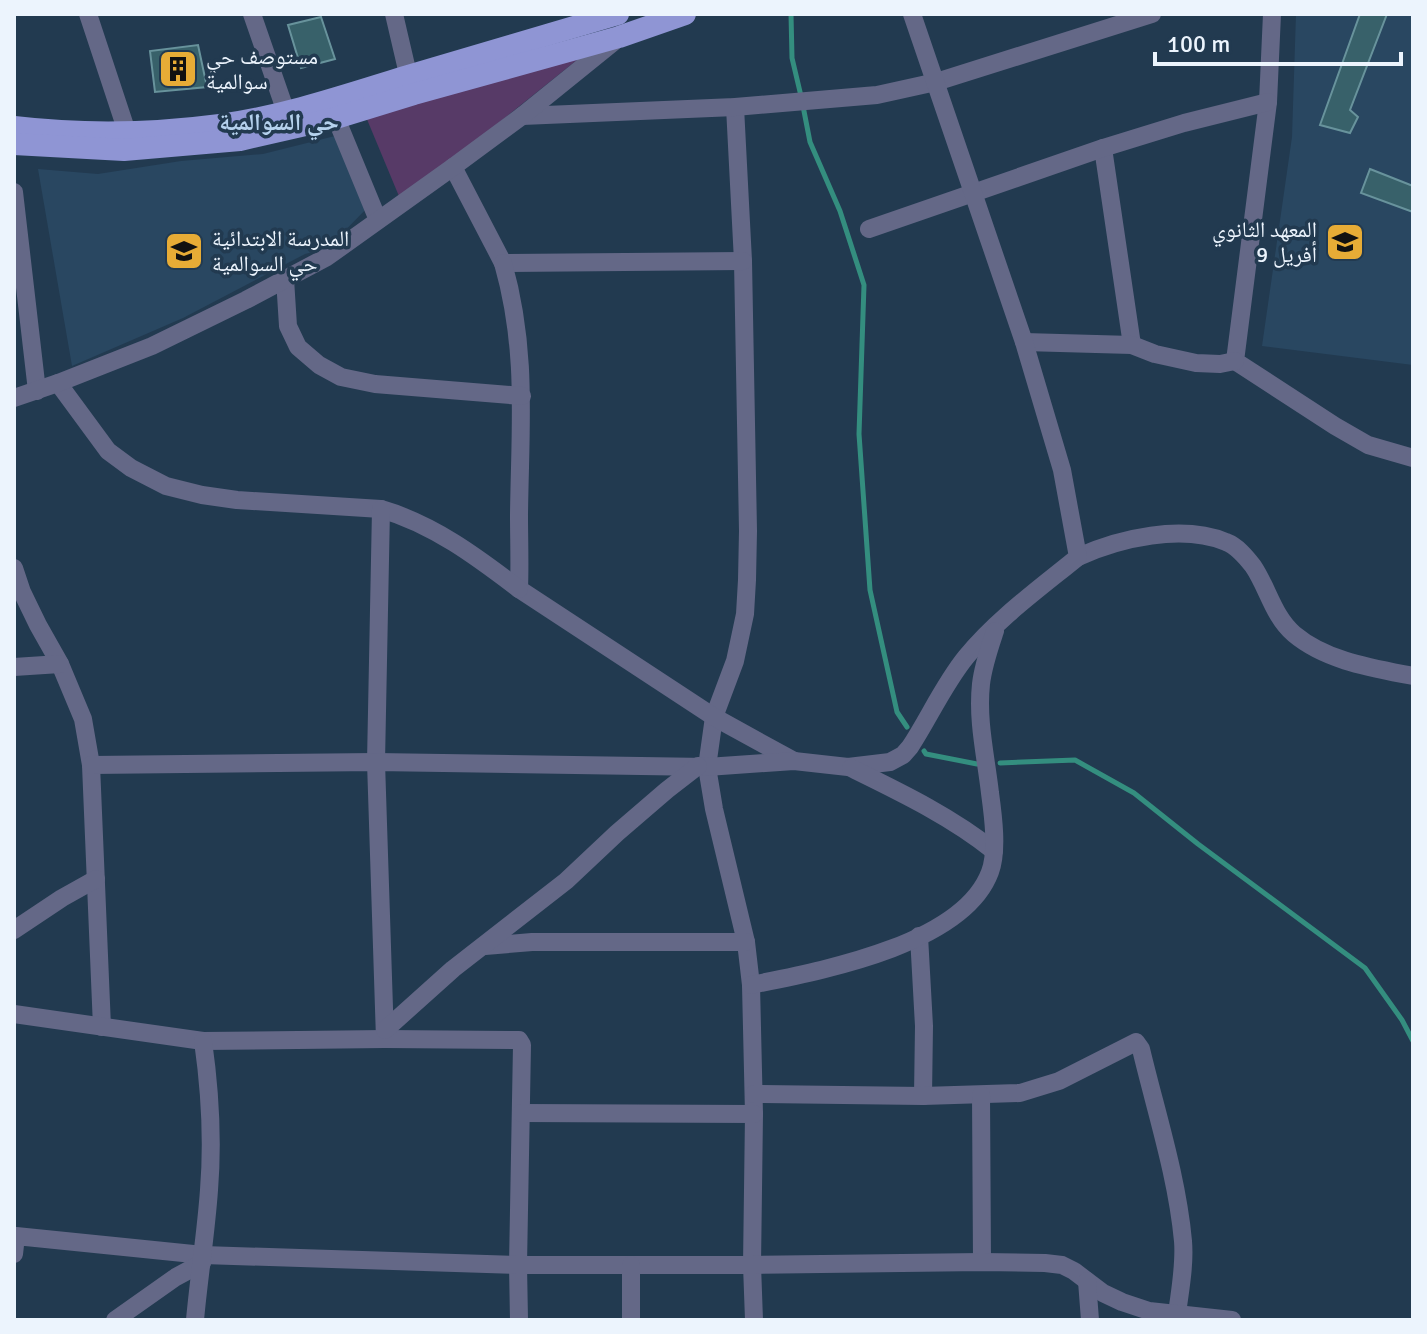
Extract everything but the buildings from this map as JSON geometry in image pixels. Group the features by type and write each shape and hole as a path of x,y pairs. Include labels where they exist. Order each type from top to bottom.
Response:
{"main road":[{"path":"14,144 124,150 240,140 288,120 618,22 685,14"},
{"path":"14,127 91,133 127,132 336,118 410,85"}],"street":[{"path":"88,14 127,132"},
{"path":"252,14 288,120"},
{"path":"394,14 410,85"},
{"path":"912,14 1024,342 1062,470 1078,557"},
{"path":"522,116 735,107 877,95 936,82 1152,14"},
{"path":"1235,361 1268,102 1272,14"},
{"path":"14,398 152,346 327,257 522,116 618,22"},
{"path":"869,229 1103,148 1268,102"},
{"path":"735,107 743,261 748,531 745,614 735,661 714,717 703,766 746,942 751,985 754,1320"},
{"path":"336,118 378,220"},
{"path":"1103,148 1132,345"},
{"path":"453,167 503,263 519,345 522,396 519,589"},
{"path":"14,192 37,391"},
{"path":"503,263 743,261"},
{"path":"285,279 288,326 298,347 319,365 341,377 375,384 522,396"},
{"path":"1024,342 1132,345 1155,354 1196,363 1235,361 1368,445 1413,458"},
{"path":"14,360 33,364"},
{"path":"58,383 108,451 131,468 166,486 237,500 381,509 432,529 714,717 794,761"},
{"path":"381,509 376,762 385,1034"},
{"path":"91,765 376,762 703,766 794,761 848,767 890,762 903,755 954,673 996,626 1078,557 1098,548 1157,535 1201,535 1228,542 1241,551 1254,567 1281,620 1308,644 1356,664 1413,676"},
{"path":"14,568 83,719 91,765 102,1027"},
{"path":"751,985 827,970 901,945 965,909 982,887 991,871 994,851 980,708 984,665 996,626"},
{"path":"14,667 60,664"},
{"path":"385,1034 453,969 566,881 667,790 703,766"},
{"path":"848,767 963,828 994,851"},
{"path":"14,930 96,879"},
{"path":"919,936 924,1026 923,1096"},
{"path":"483,946 532,942 746,942"},
{"path":"14,1014 203,1041 385,1034 519,1040 522,1045 519,1320"},
{"path":"195,1320 210,1188 211,1142 203,1041"},
{"path":"754,1094 923,1096 1020,1093 1059,1081 1134,1042 1138,1044 1172,1171 1180,1221 1183,1255 1177,1314"},
{"path":"981,1095 982,1262"},
{"path":"521,1113 754,1114"},
{"path":"15,1242 156,1249 202,1259 518,1265 1045,1263 1062,1265 1103,1293 1149,1311 1232,1320"},
{"path":"115,1320 202,1259"},
{"path":"631,1265 631,1320"},
{"path":"1087,1281 1090,1320"}],"shaded area":[{"name":"المعهد الثانوي 9 أفريل","path":"1296,14 1413,14 1413,365 1262,346 1292,137"},
{"path":"592,48 401,201 366,117"},
{"name":"المدرسة الابتدائية حي السوالمية","path":"335,136 370,205 328,248 305,254 183,318 72,366 38,169 98,174 181,161 263,154"}],"waterway":[{"path":"791,14 792,58 801,96"},
{"path":"803,106 810,142 840,211 864,285 859,434 870,590 897,712 907,727"},
{"path":"924,751 926,754 977,764"},
{"path":"1000,763 1075,760 1134,793 1365,968 1413,1041"}],"place":[{"name":"مستوصف حي سوالمية","path":"178,69"},
{"name":"المعهد الثانوي 9 أفريل","path":"1345,242"},
{"name":"المدرسة الابتدائية حي السوالمية","path":"184,251"}],"district":[{"name":"حي السوالمية","path":"279,122"}]}
